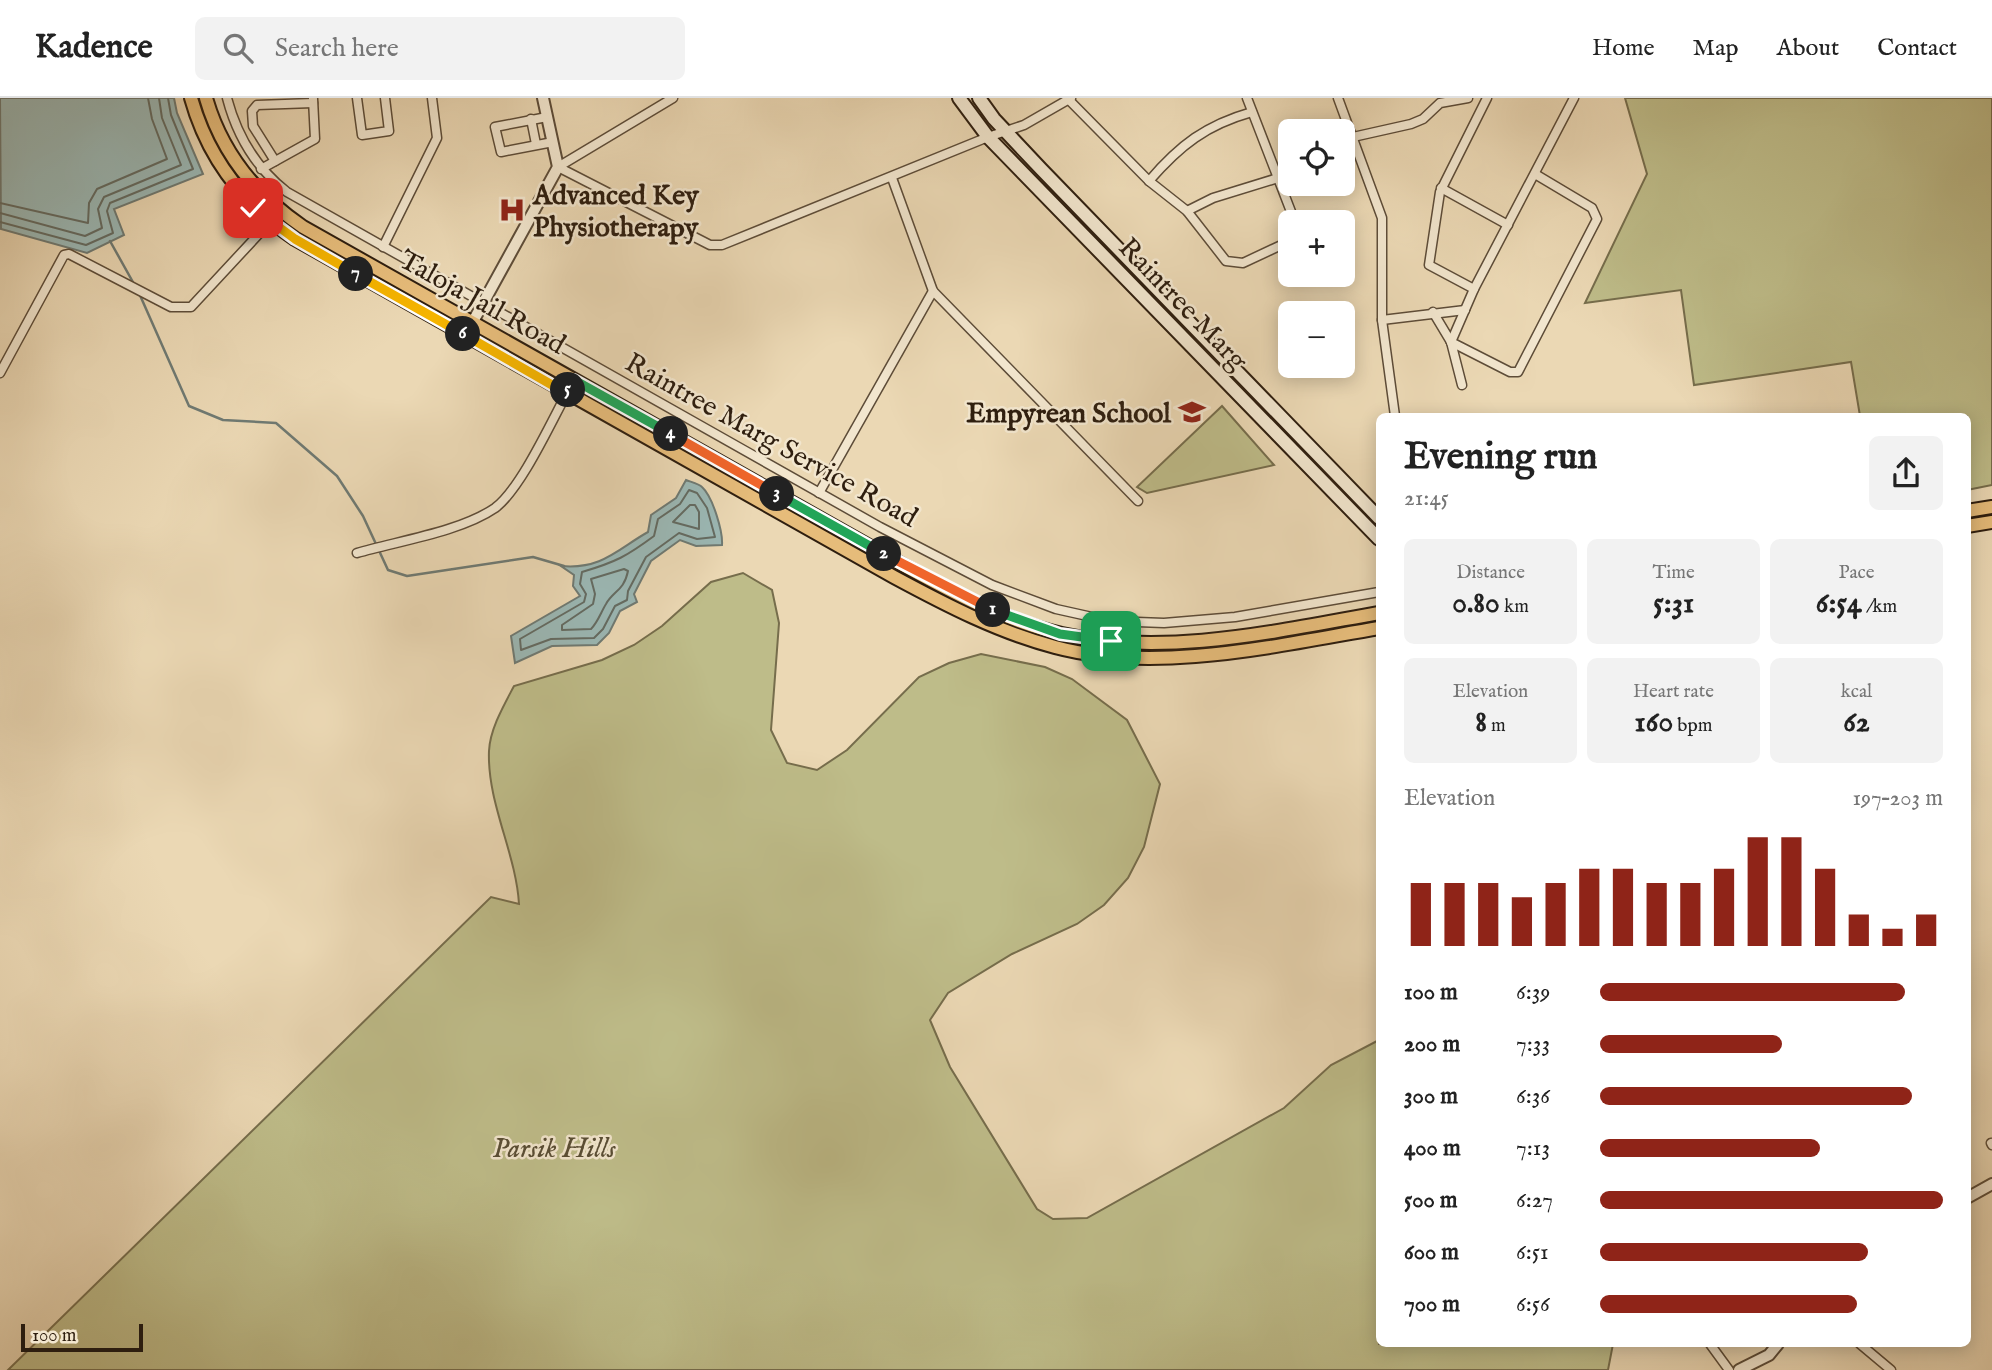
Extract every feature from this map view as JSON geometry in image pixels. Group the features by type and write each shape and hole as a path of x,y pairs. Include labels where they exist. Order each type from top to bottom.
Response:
{"main road":[{"name":"Taloja Jail Road","path":"191,98 203,133 218,162 243,196 270,222 295,239 939,601 984,623 1057,648 1118,656 1187,655 1255,649 1376,629"},
{"name":"Taloja Jail Road","path":"206,98 230,155 274,206 315,234 946,588 990,609 1060,634 1119,641 1186,640 1253,634 1376,614"},
{"name":"Raintree Marg","path":"959,98 988,137 1376,536"},
{"name":"Raintree Marg","path":"979,98 1008,132 1376,515"},
{"path":"1971,511 1992,508"},
{"path":"1971,525 1992,522"}],"street":[{"name":"Raintree Marg Service Road","path":"227,98 239,132 261,169 293,196 819,493 992,585 1056,609 1110,621 1164,623 1235,617 1376,594"},
{"path":"357,98 362,135 389,131 385,98"},
{"path":"383,247 437,138 432,98"},
{"path":"543,98 558,167"},
{"path":"465,336 558,167 673,98"},
{"path":"1187,211 1213,198 1278,178 1247,98"},
{"path":"1338,98 1346,119"},
{"path":"1355,137 1411,124 1423,119 1440,103 1468,98"},
{"path":"1474,289 1429,265 1441,188 1487,98"},
{"path":"1451,342 1474,289 1574,98"},
{"path":"558,167 710,245 722,245 988,137 1008,132 1069,99 1149,181 1187,211 1226,261 1232,264 1247,261 1278,247"},
{"path":"261,169 315,139 313,101 257,105 252,111 253,126 275,160"},
{"path":"1149,181 1162,166 1208,128 1252,112"},
{"path":"547,117 495,127 501,152 553,142"},
{"path":"531,119 536,144"},
{"path":"1355,143 1381,218 1382,320 1395,413"},
{"path":"1451,342 1510,372 1518,372 1597,219 1592,208 1535,174"},
{"path":"892,178 933,291 1139,501"},
{"path":"1441,188 1508,225"},
{"path":"0,373 64,255 69,254 171,307 191,307 270,222"},
{"path":"819,493 933,291"},
{"path":"1382,320 1465,310"},
{"path":"1433,312 1451,342 1462,385"},
{"path":"357,553 469,522 496,507 515,486 574,380"},
{"path":"1971,1196 1992,1184"},
{"path":"1712,1347 1729,1370"},
{"path":"1739,1370 1769,1355 1776,1347"},
{"path":"1864,1347 1890,1369"}],"green space":[{"path":"1625,98 1992,98 1992,485 1971,489 1971,413 1860,413 1851,362 1694,385 1681,290 1585,303 1647,174"},
{"path":"1222,406 1274,465 1147,493 1137,487"},
{"name":"Parsik Hills","path":"743,573 772,590 779,623 771,730 787,763 817,770 847,750 919,677 949,663 981,654 1045,667 1072,679 1127,720 1160,784 1144,847 1128,878 1104,905 1077,924 1012,954 948,993 930,1020 950,1067 1037,1209 1053,1219 1087,1218 1284,1108 1331,1065 1376,1042 1376,1347 1612,1347 1608,1370 8,1370 491,897 519,904 513,866 492,790 489,751 495,726 514,686 602,660 634,645 662,626 711,582"}],"water":[{"path":"0,98 174,98 177,113 203,174 114,209 124,235 87,253 1,229"},
{"path":"686,480 701,486 710,498 719,524 722,545 696,546 680,540 651,561 634,594 637,602 620,611 609,633 597,645 552,646 515,663 511,636 580,596 573,586 574,575 561,566 588,565 599,561 648,532 651,515 676,498"}],"waterway":[{"path":"110,241 134,284"},
{"path":"139,293 189,406 223,420 276,423 337,476 363,516 388,570 407,576 533,557 564,566"}],"place":[{"name":"Advanced Key Physiotherapy","path":"512,210"},
{"name":"Empyrean School","path":"1192,412"}],"route":[{"path":"253,208 295,239 332,261 566,393 574,380 946,588 990,609 1060,634 1111,641"}]}
